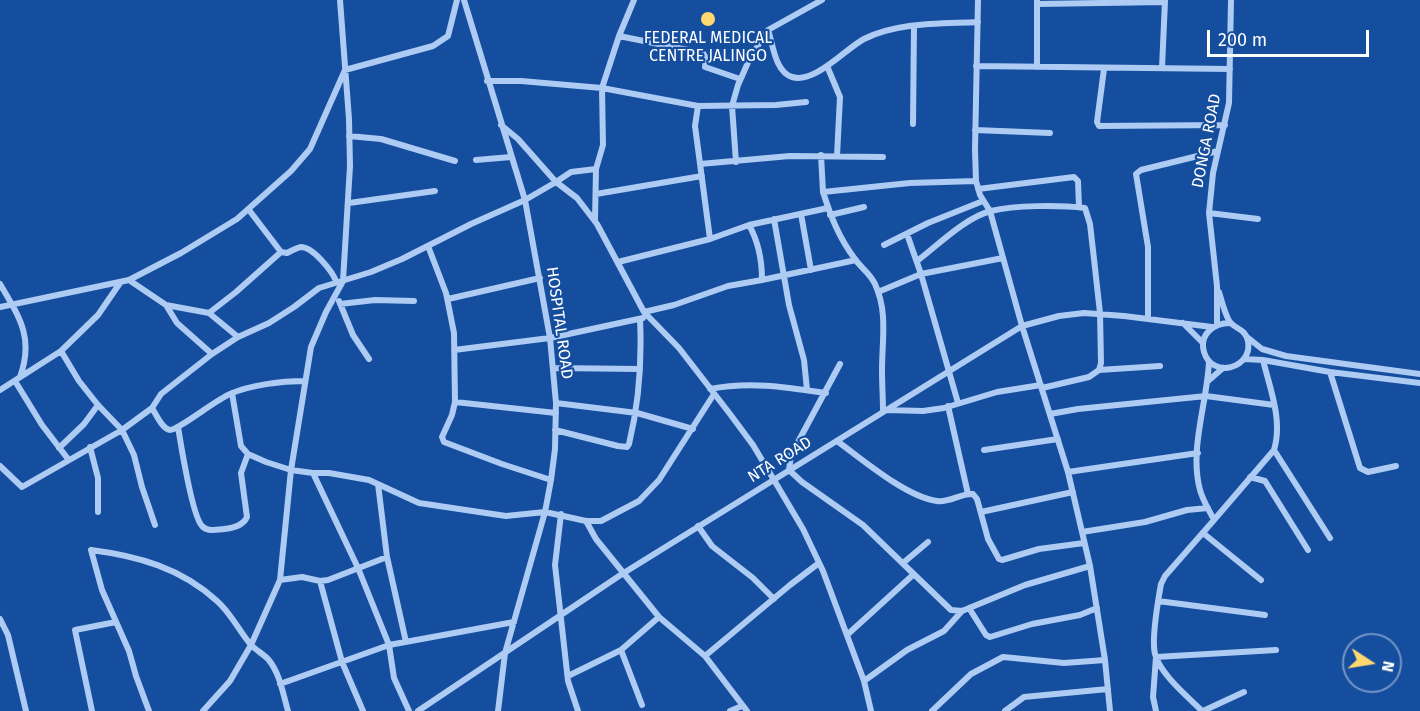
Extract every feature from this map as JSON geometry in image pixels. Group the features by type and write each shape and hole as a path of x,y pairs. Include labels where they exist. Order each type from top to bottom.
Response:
{"street":[{"path":"203,711 230,681 251,645 280,580 291,470 311,347 326,312 344,281 349,204 349,136 340,0"},
{"path":"345,70 433,46 448,36 457,0"},
{"name":"HOSPITAL ROAD","path":"464,0 525,200 550,338 556,403 551,480 505,653 498,711"},
{"path":"595,220 596,169 603,145 602,88 634,0"},
{"path":"736,162 732,106 740,79 750,58 768,30 822,0"},
{"path":"978,0 976,181 983,201 990,211 1022,326 1068,472 1090,566 1105,660 1110,711"},
{"name":"DONGA ROAD","path":"1217,286 1209,213 1213,173 1229,103 1231,0"},
{"path":"1037,67 1036,2 1165,1 1162,69"},
{"path":"768,30 778,62 784,72 790,76 806,76 827,66 864,39 883,32 914,26 978,22"},
{"path":"913,124 914,26"},
{"path":"619,36 704,53 705,67 740,79"},
{"path":"827,66 840,97 837,156"},
{"path":"976,66 1230,69"},
{"path":"1104,69 1097,122 1099,126 1225,125"},
{"path":"0,307 129,280 181,253 249,210 291,171 310,149 345,70"},
{"path":"487,81 521,81 602,88 698,106 806,102"},
{"path":"698,106 695,126 710,239"},
{"path":"501,124 518,139 556,182 577,198 595,220 646,314 679,348 753,445 803,529 819,563 864,681 871,711"},
{"path":"975,130 1050,133"},
{"path":"349,136 381,140 454,161"},
{"path":"1148,318 1148,247 1136,174 1141,170 1218,151"},
{"path":"821,155 823,192 834,225 856,260 868,272 878,292 884,317 882,371 885,411 923,411 958,404 998,392 1089,377 1099,370 1160,366"},
{"path":"700,164 790,156 883,157"},
{"path":"476,160 511,158"},
{"path":"0,465 22,487 122,430 153,408 161,394 212,354 238,337 269,323 319,288 392,263 525,200 572,172 596,169"},
{"path":"596,194 702,176"},
{"path":"978,189 1074,177 1078,181 1079,207"},
{"path":"823,192 910,183 976,181"},
{"path":"349,204 435,191"},
{"path":"884,245 983,201"},
{"path":"618,262 710,239 774,219 864,207"},
{"path":"917,261 961,227 990,211 1022,208 1085,208 1100,314 1101,363 1099,370"},
{"path":"249,210 281,252 287,253 304,247 327,265 336,282"},
{"path":"1209,213 1258,219"},
{"path":"801,214 811,270"},
{"path":"774,219 783,276 804,360 807,390"},
{"path":"749,225 754,234 762,268 762,280"},
{"path":"907,234 950,370 958,404"},
{"path":"428,246 448,299 454,333 455,402 444,432 444,442 502,465 551,480"},
{"path":"209,313 281,252"},
{"path":"878,292 921,274 1003,258"},
{"path":"454,350 550,338 640,319 646,314 728,286 856,260"},
{"path":"448,299 540,278"},
{"path":"129,280 165,305 177,322 212,354"},
{"path":"0,390 61,351 98,315 120,283"},
{"path":"0,284 24,330 27,345 26,360 17,379"},
{"path":"1217,286 1230,323"},
{"path":"1215,326 1217,286"},
{"path":"337,295 353,335 369,359"},
{"path":"340,304 375,300 414,301"},
{"path":"165,305 209,313 238,337"},
{"name":"NTA ROAD","path":"418,711 622,574 1022,326 1059,316 1100,314 1215,326"},
{"path":"555,429 624,447 629,444 637,413 640,319"},
{"path":"1183,323 1203,343"},
{"path":"1214,520 1201,493 1197,476 1200,424 1206,396 1209,362 1204,353 1203,343 1205,337 1215,326 1230,323 1240,328 1246,337 1262,349 1286,356 1420,374"},
{"path":"1209,362 1222,368 1234,367 1244,359 1248,348 1246,337"},
{"path":"61,351 79,381 122,430 134,455 155,525"},
{"path":"1244,359 1420,383"},
{"path":"1156,711 1153,697 1156,657 1154,646 1161,584 1165,576 1274,450 1278,429 1263,360"},
{"path":"840,364 791,455 789,470 802,482 863,525 951,610 962,611"},
{"path":"554,368 640,369"},
{"path":"1208,381 1222,368"},
{"path":"1330,372 1360,468 1368,472 1396,466"},
{"path":"17,379 68,459"},
{"path":"153,408 165,428 170,430 178,427 211,403 232,393 285,381 304,381"},
{"path":"232,393 238,441 248,454 291,470 347,475 378,484 419,502 506,516 544,512 586,521 601,521 639,501 659,480 693,429 712,392 733,384 773,385 826,393"},
{"path":"1050,414 1206,396 1274,405"},
{"path":"455,402 556,413"},
{"path":"556,403 637,413 693,429"},
{"path":"59,448 84,424 98,405"},
{"path":"948,406 968,494"},
{"path":"178,427 188,483 198,521 203,528 209,530 228,528 244,522 247,517 241,473 248,454"},
{"path":"984,450 1058,439"},
{"path":"837,441 913,493 938,502 973,494 977,499 988,539 997,556 1002,560 1039,549 1084,543"},
{"path":"90,447 98,478 98,512"},
{"path":"1274,450 1330,538"},
{"path":"1068,472 1198,453"},
{"path":"313,473 358,568 389,645 394,678 409,711"},
{"path":"1250,477 1265,481 1308,550"},
{"path":"378,484 387,557 406,642"},
{"path":"981,512 1073,492"},
{"path":"1082,532 1145,522 1177,512 1208,508"},
{"path":"561,514 555,565 568,676 578,711"},
{"path":"586,521 596,539 622,574 659,617 705,656 747,711"},
{"path":"698,526 712,546 753,578 774,599"},
{"path":"1203,533 1261,580"},
{"path":"903,563 928,542"},
{"path":"149,711 129,651 102,590 91,550 119,554 181,573 218,601 251,645 268,658 280,684 288,711"},
{"path":"280,580 302,577 320,581 387,557"},
{"path":"705,656 819,563"},
{"path":"864,681 907,651 944,631 962,611 1025,585 1090,566"},
{"path":"846,635 914,574"},
{"path":"320,581 342,662 363,711"},
{"path":"1158,601 1265,615"},
{"path":"969,608 986,635 990,637 1032,624 1080,615 1097,608"},
{"path":"568,676 621,650 659,617"},
{"path":"0,619 8,635 27,711"},
{"path":"92,711 75,630 116,622"},
{"path":"280,684 389,645 514,622"},
{"path":"621,650 642,705"},
{"path":"1156,657 1276,650"},
{"path":"932,711 971,675 1003,657 1064,663 1105,660"},
{"path":"1156,657 1165,672 1203,711 1244,692"},
{"path":"1005,711 1024,697 1108,689"},
{"path":"730,711 742,706"}],"place":[{"name":"FEDERAL MEDICAL CENTRE JALINGO","path":"708,19"}]}
